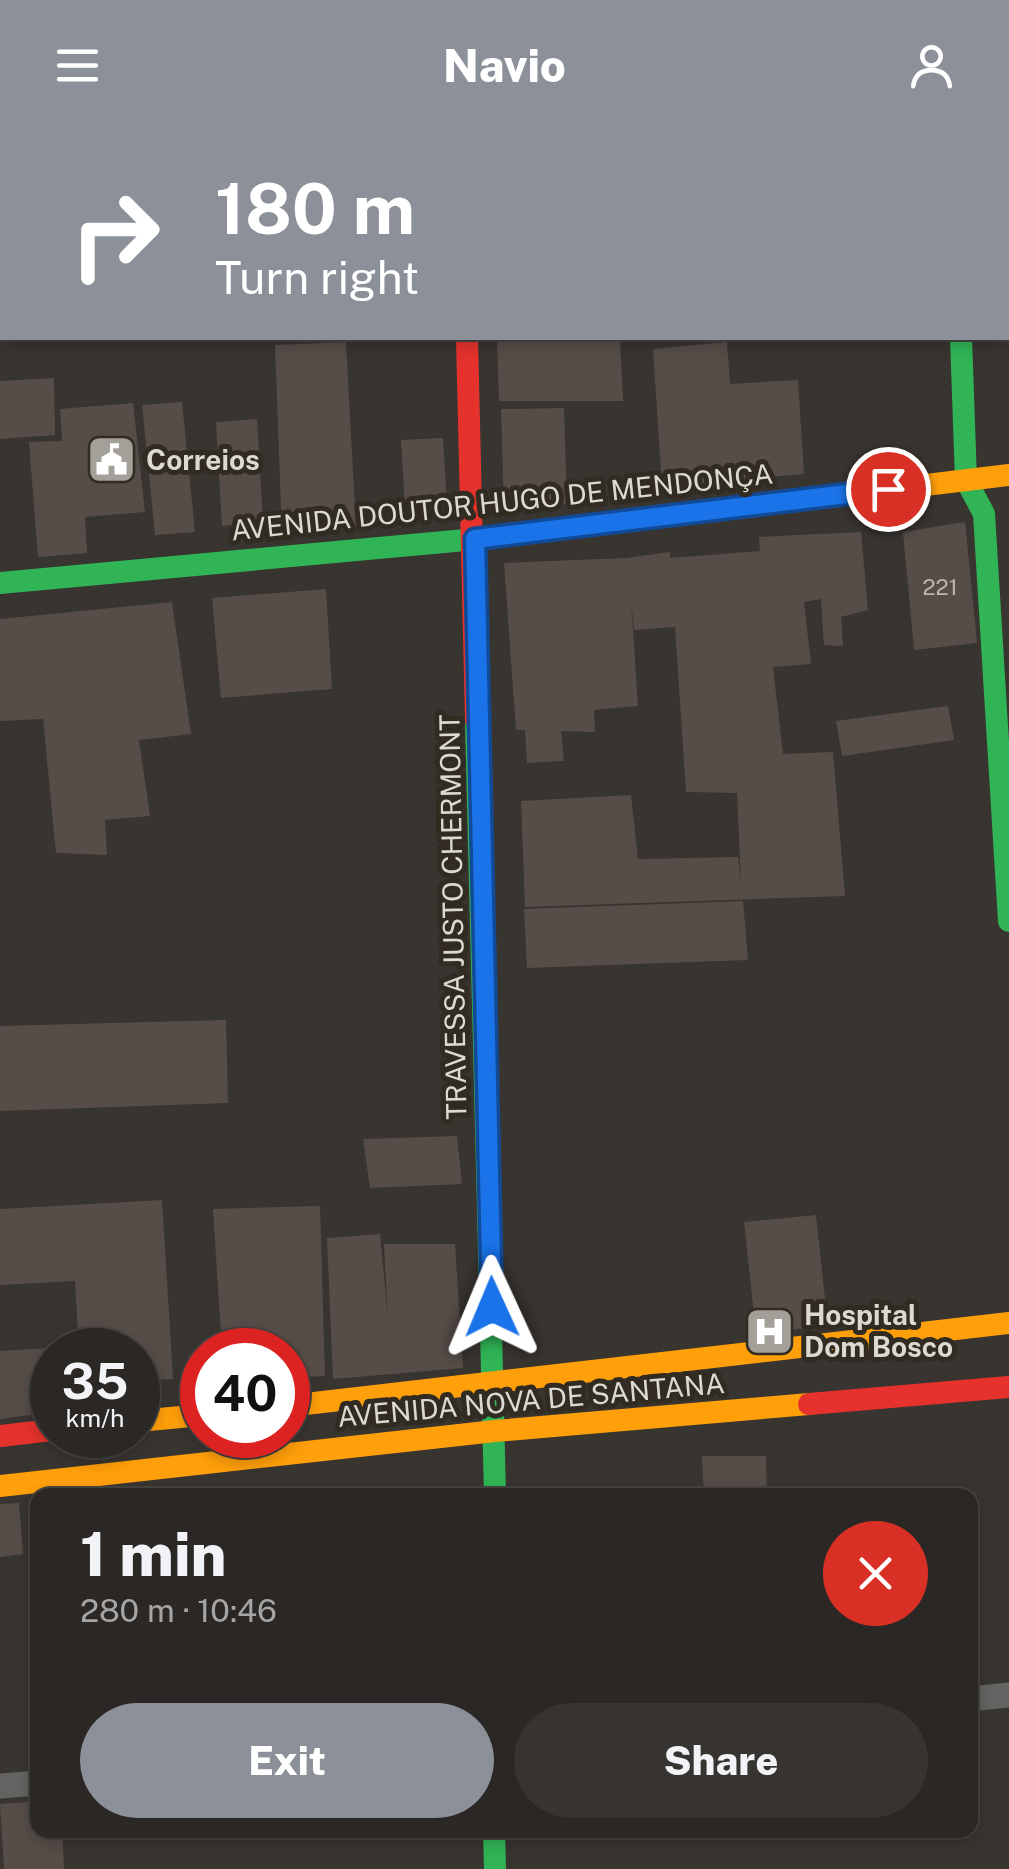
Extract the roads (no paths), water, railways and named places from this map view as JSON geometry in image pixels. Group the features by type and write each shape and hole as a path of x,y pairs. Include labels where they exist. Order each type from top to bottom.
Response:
{"street":[{"name":"TRAVESSA JUSTO CHERMONT","path":"467,340 475,539 494,1488"},
{"path":"961,340 966,480 984,514 1009,922"},
{"name":"AVENIDA DOUTOR HUGO DE MENDONÇA","path":"0,584 475,539 1009,475"},
{"name":"AVENIDA NOVA DE SANTANA","path":"0,1486 495,1431 813,1375 1009,1324"},
{"name":"AVENIDA NOVA DE SANTANA","path":"310,1404 494,1384 813,1375 1009,1387"},
{"path":"0,1436 30,1433"},
{"path":"978,1698 1009,1695"},
{"path":"0,1786 30,1784"},
{"path":"494,1838 495,1869"}],"place":[{"name":"Correios","path":"111,460"},
{"name":"Hospital Dom Bosco","path":"769,1331"}]}
